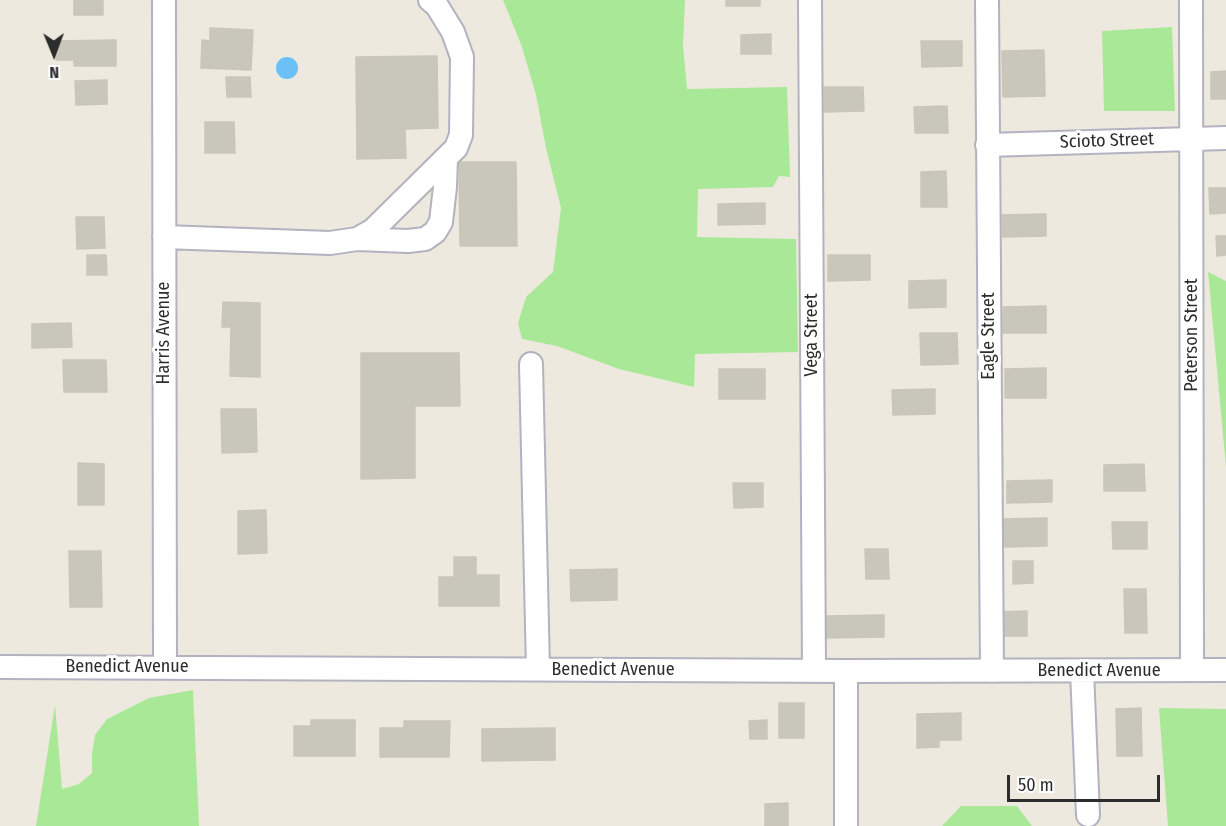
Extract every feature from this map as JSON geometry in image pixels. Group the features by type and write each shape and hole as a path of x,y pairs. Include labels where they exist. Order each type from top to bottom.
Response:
{"street":[{"name":"Harris Avenue","path":"164,0 165,667"},
{"path":"357,239 373,230 446,158 456,148 461,135 462,57 453,32 437,6 429,0"},
{"name":"Vega Street","path":"810,0 814,671"},
{"name":"Eagle Street","path":"987,0 992,671"},
{"name":"Peterson Street","path":"1191,0 1192,670"},
{"name":"Scioto Street","path":"987,145 1226,138"},
{"path":"164,237 330,243 357,239 408,241 425,239 435,232 441,222 446,158"},
{"path":"531,364 538,669"},
{"name":"Benedict Avenue","path":"0,667 814,671 1226,670"},
{"path":"846,671 846,826"},
{"path":"1083,671 1088,815"}],"green space":[{"path":"503,0 685,0 683,45 687,89 787,87 790,177 779,176 773,187 698,189 697,237 796,239 798,352 695,354 694,387 619,369 557,346 522,339 518,323 526,297 553,272 561,208 536,95 522,47"},
{"path":"1172,27 1175,111 1104,111 1102,31"},
{"path":"1208,272 1226,281 1226,467"},
{"path":"193,690 199,826 36,826 55,705 62,789 79,784 92,773 95,735 107,719 149,698"},
{"path":"1159,708 1226,709 1226,826 1168,826"},
{"path":"961,806 1017,806 1032,826 942,826"}],"water":[{"path":"287,57 295,60 298,68 295,76 287,79 279,76 276,68 279,60"}],"building":[{"path":"74,0 103,0 103,15 74,15"},
{"path":"726,0 760,0 760,6 726,6"},
{"path":"210,28 253,30 251,70 201,68 202,40 210,41"},
{"path":"771,34 771,54 741,54 741,35"},
{"path":"116,40 116,66 74,66 74,60 56,60 56,41"},
{"path":"921,41 962,41 962,66 922,67"},
{"path":"1044,50 1045,96 1003,97 1002,51"},
{"path":"437,56 438,128 405,129 406,158 357,159 356,57"},
{"path":"1226,71 1226,99 1211,99 1211,72"},
{"path":"226,77 250,77 251,97 227,97"},
{"path":"107,80 107,104 76,105 75,81"},
{"path":"824,87 863,87 864,111 824,112"},
{"path":"947,106 948,133 915,133 914,107"},
{"path":"205,122 234,122 235,153 205,153"},
{"path":"459,162 516,162 517,246 460,246"},
{"path":"946,171 947,207 921,207 921,172"},
{"path":"1209,188 1226,188 1226,213 1210,214"},
{"path":"765,203 765,224 718,225 718,204"},
{"path":"1046,214 1046,236 1003,237 1002,215"},
{"path":"76,217 104,217 105,248 77,249"},
{"path":"1216,236 1226,236 1226,255 1217,256"},
{"path":"87,255 106,255 107,275 87,275"},
{"path":"828,255 870,255 870,280 828,281"},
{"path":"946,280 946,307 909,308 909,281"},
{"path":"223,302 260,303 260,377 230,376 231,327 222,327"},
{"path":"1046,306 1046,333 1003,333 1003,307"},
{"path":"71,323 72,347 32,348 32,324"},
{"path":"920,333 957,333 958,364 921,365"},
{"path":"361,353 459,353 460,406 415,406 415,478 361,479"},
{"path":"63,360 106,360 107,392 64,392"},
{"path":"1046,368 1046,398 1005,398 1005,369"},
{"path":"719,369 765,369 765,399 719,399"},
{"path":"935,389 935,414 893,415 892,390"},
{"path":"221,409 256,409 257,452 222,453"},
{"path":"78,463 104,464 104,505 78,505"},
{"path":"1144,464 1145,491 1104,491 1104,465"},
{"path":"1052,480 1052,502 1007,503 1007,481"},
{"path":"733,483 763,483 763,507 734,508"},
{"path":"266,510 267,553 238,554 238,511"},
{"path":"1047,518 1047,546 1005,547 1004,519"},
{"path":"1112,522 1147,522 1147,549 1113,549"},
{"path":"865,549 888,549 889,579 866,579"},
{"path":"69,551 101,551 102,607 70,607"},
{"path":"454,557 476,557 476,575 499,575 499,606 439,606 439,577 454,577"},
{"path":"1013,561 1033,561 1033,583 1013,584"},
{"path":"617,569 617,600 571,601 570,570"},
{"path":"1124,589 1146,589 1147,633 1125,633"},
{"path":"1027,611 1027,636 998,636 997,612"},
{"path":"884,615 884,637 825,638 825,616"},
{"path":"779,703 804,703 804,738 779,738"},
{"path":"1141,708 1142,756 1117,756 1116,709"},
{"path":"961,713 961,740 939,740 939,747 917,748 917,714"},
{"path":"311,720 355,720 355,756 294,756 294,726 311,726"},
{"path":"767,720 767,739 750,739 749,721"},
{"path":"404,721 450,721 449,757 380,757 380,728 404,728"},
{"path":"555,728 555,760 482,761 482,729"},
{"path":"788,803 788,826 765,826 765,804"}]}
